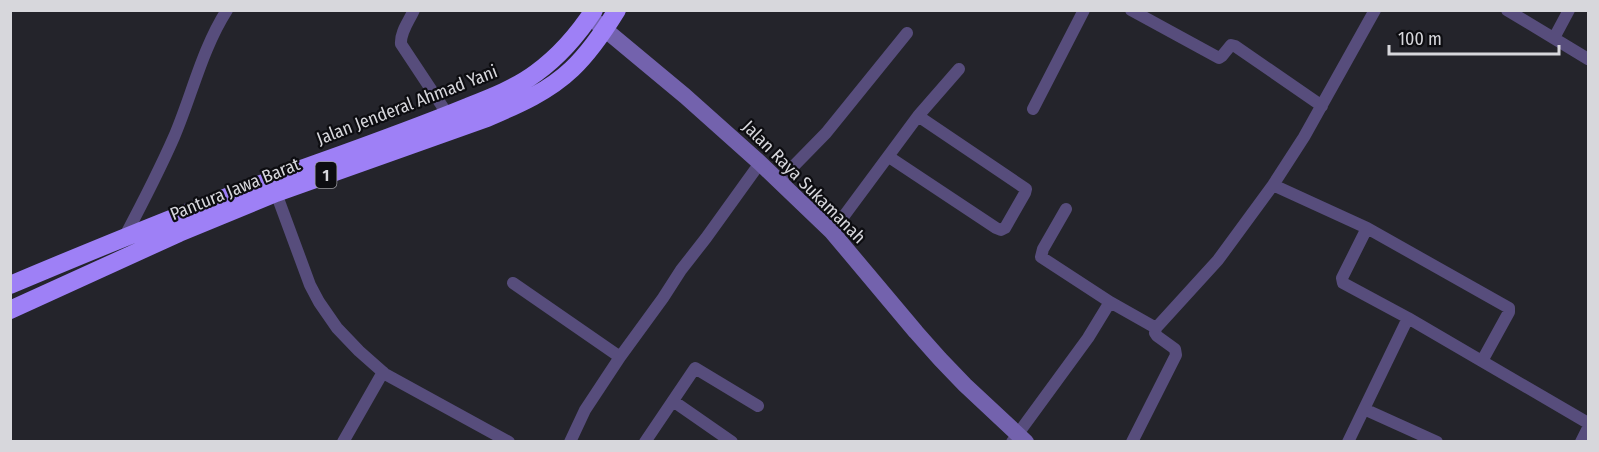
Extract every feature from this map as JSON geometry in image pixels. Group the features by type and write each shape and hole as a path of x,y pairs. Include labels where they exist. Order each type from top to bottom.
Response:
{"highway":[{"name":"Pantura Jawa Barat","path":"10,310 179,233 276,193 465,126 520,104 553,85 572,70 588,52 617,10"},
{"name":"Jalan Jenderal Ahmad Yani","path":"10,285 125,236 448,115 508,89 536,73 574,37 592,14"}],"street":[{"path":"125,236 174,137 208,45 227,10"},
{"path":"414,10 403,33 401,44 448,115"},
{"path":"1033,109 1084,10"},
{"path":"1131,10 1218,58 1231,45 1235,46 1322,106"},
{"path":"1132,441 1176,355 1175,349 1157,336 1156,328 1218,260 1273,185 1304,137 1375,10"},
{"path":"1508,10 1588,59"},
{"path":"1554,38 1569,10"},
{"name":"Jalan Raya Sukamanah","path":"592,14 605,29 760,163 832,232 940,359 1018,439"},
{"path":"779,181 826,133 907,33"},
{"path":"832,232 918,116 959,69"},
{"path":"889,157 996,228 1000,230 1005,228 1026,189 918,116"},
{"path":"570,441 585,410 620,357 760,163"},
{"path":"1273,185 1367,228 1509,308 1509,312 1482,361"},
{"path":"276,193 310,285 337,328 383,372 509,441"},
{"path":"1066,209 1043,249 1041,257 1110,302 1156,328"},
{"path":"1367,228 1342,282 1588,423"},
{"path":"513,283 620,357"},
{"path":"1018,439 1088,338 1110,302"},
{"path":"1348,441 1408,318"},
{"path":"647,441 695,368 758,406"},
{"path":"343,441 383,372"},
{"path":"673,401 732,441"},
{"path":"1364,409 1437,441"},
{"path":"1581,441 1588,428"}]}
